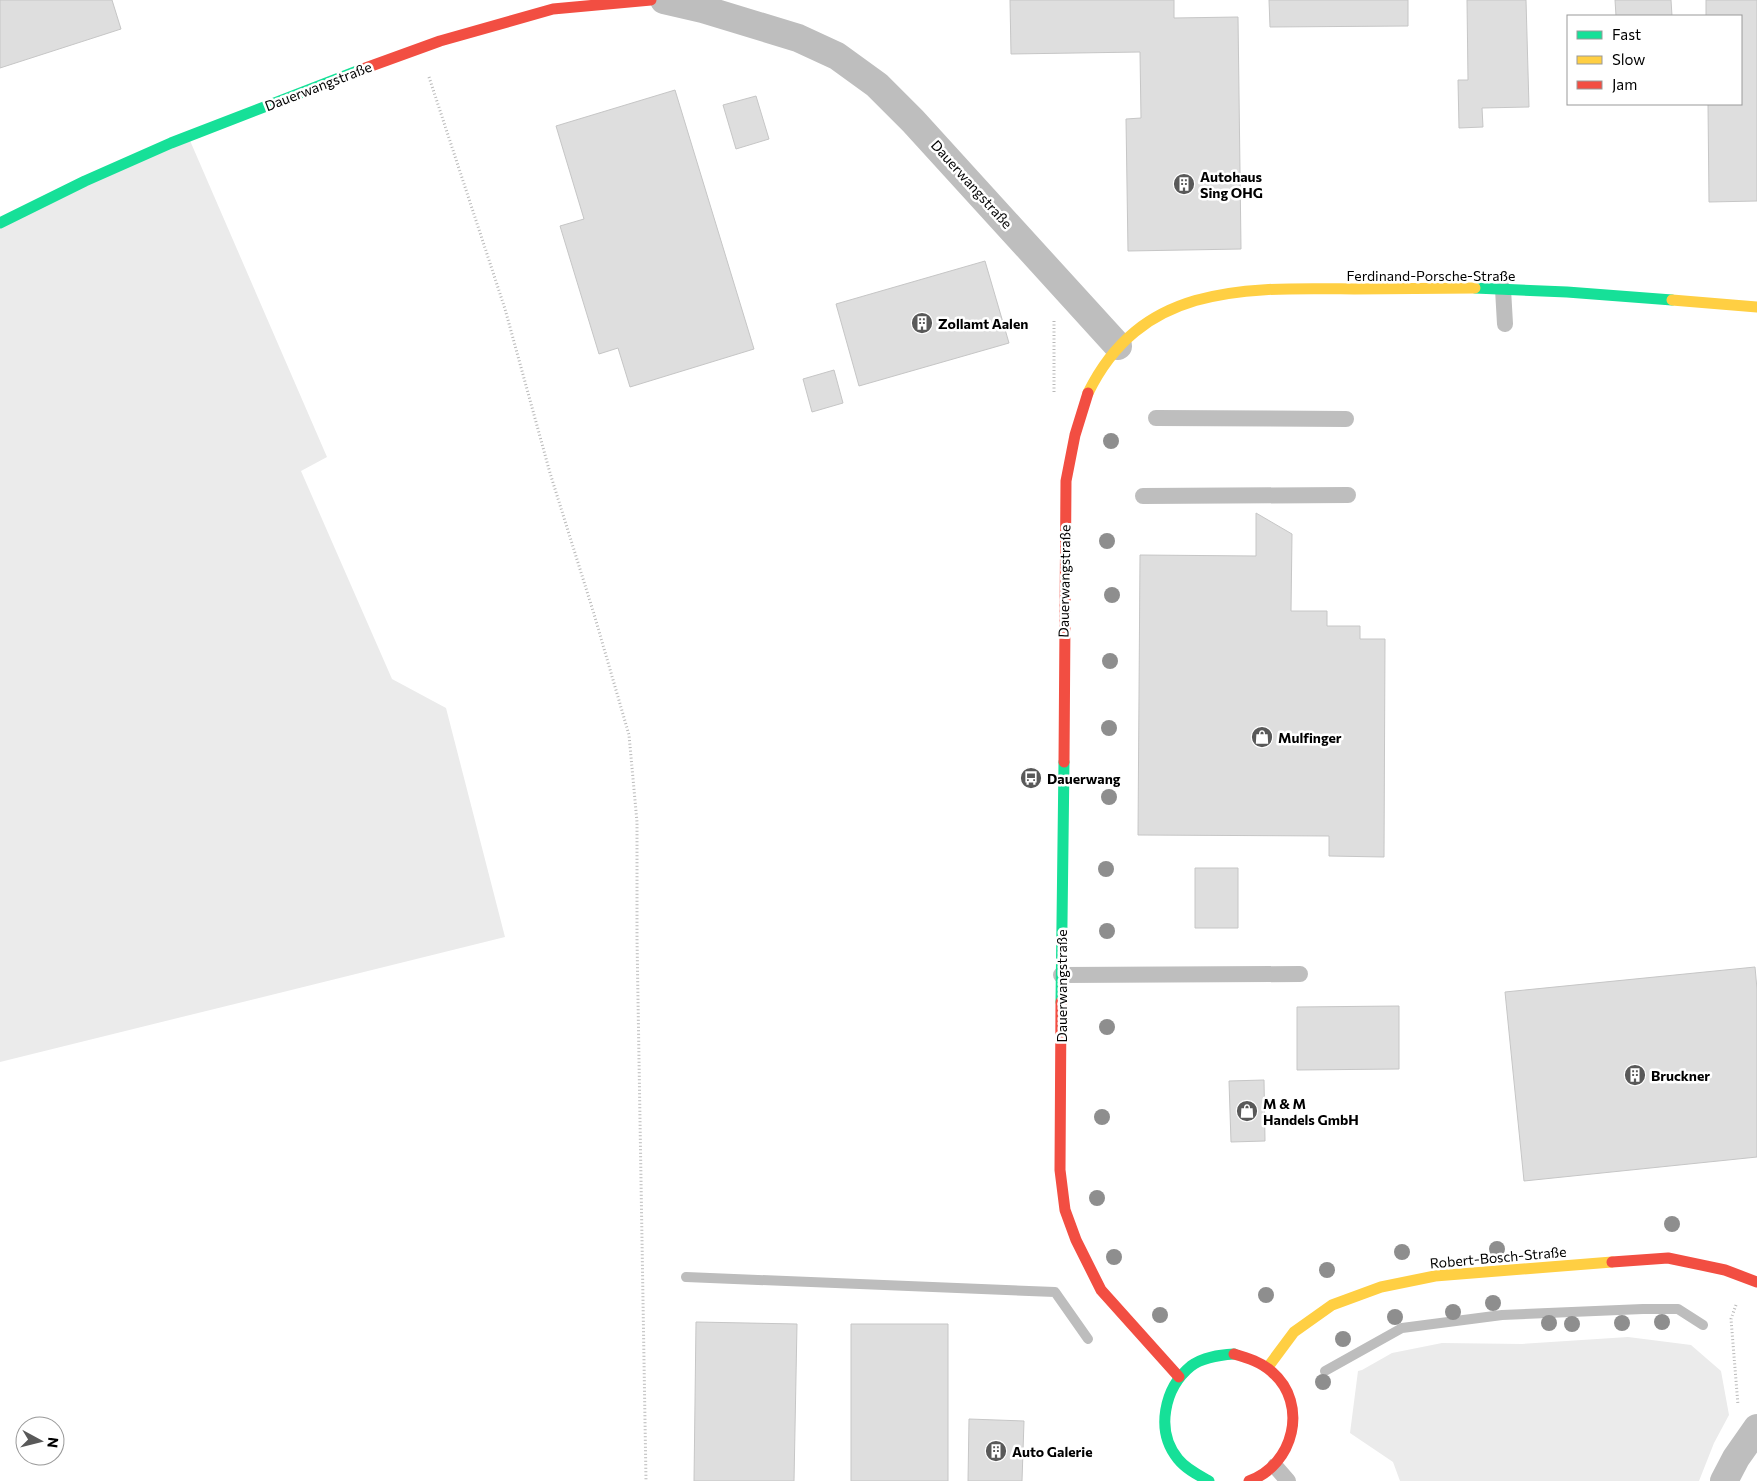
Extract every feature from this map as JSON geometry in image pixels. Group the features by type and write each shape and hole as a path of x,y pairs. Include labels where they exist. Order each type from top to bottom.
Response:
{"street":[{"name":"Dauerwangstraße","path":"0,222 85,181 171,143 338,78 440,41 553,9 651,0"},
{"name":"Dauerwangstraße","path":"664,0 703,9 798,38 837,56 877,85 913,120 1118,346 1101,366 1084,400 1074,435 1066,481 1060,1170 1066,1210 1076,1240 1101,1290 1180,1377"},
{"name":"Ferdinand-Porsche-Straße","path":"1118,346 1144,323 1172,309 1207,298 1243,292 1300,289 1503,289 1757,307"},
{"name":"Robert-Bosch-Straße","path":"1268,1367 1294,1332 1332,1305 1381,1286 1435,1276 1668,1258 1705,1265 1745,1276 1757,1282"},
{"path":"1209,1481 1192,1477 1179,1462 1169,1446 1164,1428 1164,1410 1170,1392 1180,1377 1194,1364 1212,1356 1232,1354 1251,1358 1268,1367 1284,1383 1293,1404 1294,1426 1288,1448 1275,1466 1257,1479 1249,1481"},
{"path":"1724,1481 1736,1458 1754,1431"}],"lane":[{"path":"1503,289 1505,324"},
{"path":"1156,418 1346,419"},
{"path":"1143,496 1348,496"},
{"path":"1061,974 1300,974"},
{"path":"1275,1466 1288,1481"}],"path":[{"path":"420,48 505,309 550,472 629,735 637,822 646,1481"},
{"path":"1053,273 1054,402"},
{"path":"1745,1276 1731,1319 1738,1409 1754,1431"}],"shaded area":[{"path":"188,136 327,457 301,471 392,679 446,708 505,937 0,1062 0,223"},
{"path":"1628,1337 1691,1345 1721,1371 1729,1415 1714,1443 1699,1481 1400,1481 1393,1462 1350,1433 1358,1371 1392,1353 1442,1343 1522,1344"}],"building":[{"path":"0,0 112,0 121,29 0,68"},
{"name":"Autohaus Sing OHG","path":"1010,0 1174,0 1174,18 1238,17 1241,249 1128,251 1126,119 1141,118 1140,52 1011,54"},
{"path":"1269,0 1408,0 1408,26 1270,27"},
{"path":"1467,0 1526,0 1529,107 1482,108 1483,127 1459,128 1458,80 1468,80"},
{"path":"1615,0 1671,0 1672,15 1616,15"},
{"path":"1706,0 1757,0 1757,201 1709,202 1708,105 1742,105 1742,15 1706,15"},
{"path":"675,90 754,349 630,387 618,348 599,354 560,226 584,219 556,126"},
{"path":"756,96 769,139 736,149 723,105"},
{"name":"Zollamt Aalen","path":"985,261 1009,343 859,386 836,304"},
{"path":"834,370 843,403 812,412 803,379"},
{"name":"Mulfinger","path":"1256,513 1292,534 1291,611 1327,611 1327,626 1360,626 1360,639 1385,639 1384,857 1329,856 1329,836 1138,835 1140,555 1256,556"},
{"path":"1195,868 1238,868 1238,928 1195,928"},
{"name":"Bruckner","path":"1755,967 1757,989 1757,1157 1524,1181 1505,992"},
{"path":"1399,1006 1399,1069 1297,1070 1297,1007"},
{"name":"M & M Handels GmbH","path":"1264,1080 1265,1141 1231,1142 1229,1081"},
{"path":"696,1322 797,1324 794,1481 694,1481"},
{"path":"851,1324 948,1324 948,1481 851,1481"},
{"name":"Auto Galerie","path":"969,1419 1024,1421 1022,1481 968,1481"}],"waterway":[{"path":"686,1277 1055,1292 1088,1339"},
{"path":"1325,1371 1402,1328 1502,1315 1678,1309 1703,1325"}],"traffic: fast":[{"path":"0,223 85,181 171,143 360,70"},
{"path":"1475,288 1567,292 1672,300"},
{"path":"1061,1002 1064,762"},
{"path":"1209,1481 1185,1466 1171,1448 1165,1423 1166,1410 1174,1386 1191,1366 1206,1359 1234,1354"}],"traffic: slow":[{"path":"1088,393 1111,357 1137,330 1168,311 1201,299 1237,292 1275,289 1475,288"},
{"path":"1672,300 1757,307"},
{"path":"1268,1367 1294,1332 1332,1305 1381,1287 1435,1276 1612,1262"}],"traffic: jam":[{"path":"360,70 440,41 553,9 651,0"},
{"path":"1064,762 1066,481 1075,435 1088,393"},
{"path":"1061,1002 1060,1170 1065,1210 1076,1240 1101,1290 1179,1377"},
{"path":"1612,1262 1668,1258 1725,1270 1757,1282"},
{"path":"1234,1354 1259,1363 1272,1372 1283,1385 1290,1400 1293,1416 1286,1448 1277,1462 1264,1473 1249,1481"}],"place":[{"name":"Autohaus Sing OHG","path":"1184,184"},
{"name":"Zollamt Aalen","path":"922,323"},
{"name":"Mulfinger","path":"1262,737"},
{"name":"Dauerwang","path":"1031,778"},
{"name":"Bruckner","path":"1635,1075"},
{"name":"M & M Handels GmbH","path":"1247,1111"},
{"name":"Auto Galerie","path":"996,1451"}]}
